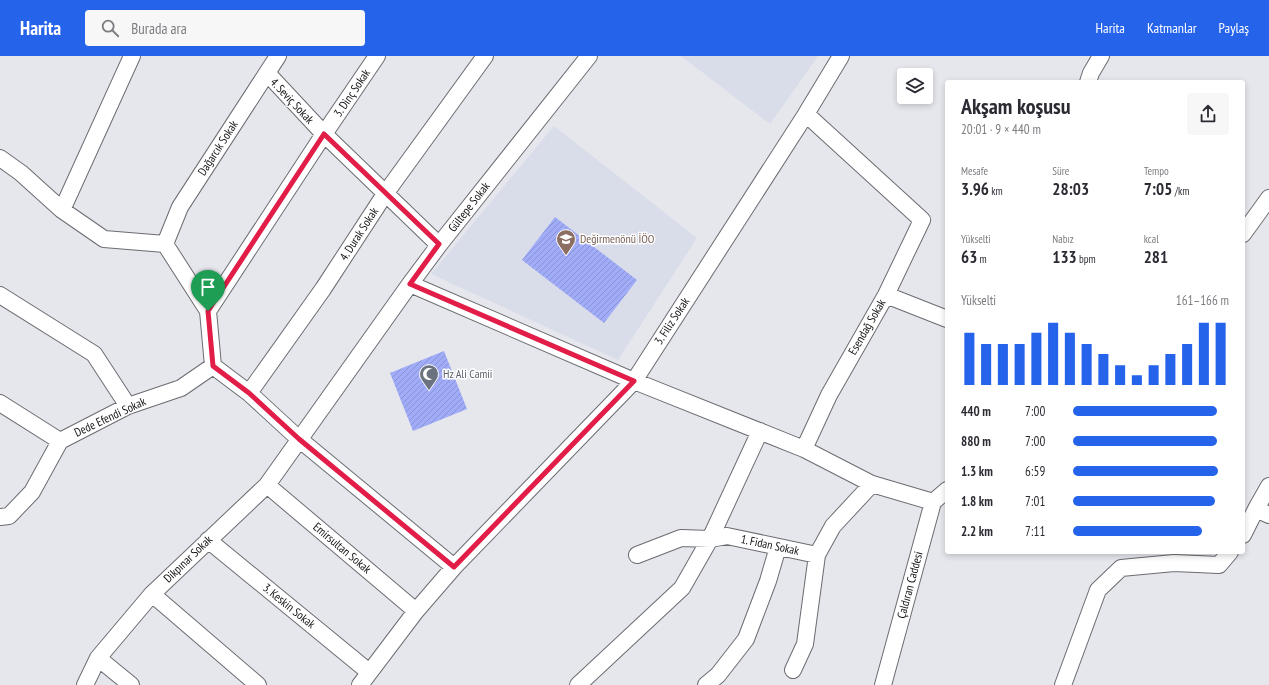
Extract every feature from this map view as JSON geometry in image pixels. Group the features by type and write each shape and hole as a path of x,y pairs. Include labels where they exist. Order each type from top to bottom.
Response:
{"street":[{"path":"62,210 132,56"},
{"name":"Dağarcık Sokak","path":"165,244 180,207 278,56"},
{"name":"3. Dinç Sokak","path":"208,311 377,56"},
{"name":"4. Durak Sokak","path":"249,393 323,289 385,194 486,56"},
{"name":"Gültepe Sokak","path":"299,439 439,244 589,56"},
{"name":"3. Filiz Sokak","path":"364,679 416,611 454,567 634,381 806,114 841,56"},
{"path":"1089,80 1101,56"},
{"name":"4. Seviç Sokak","path":"267,73 324,134 439,244"},
{"name":"Esendağ Sokak","path":"804,449 829,395 886,296 922,220 806,114"},
{"path":"0,158 21,173 62,210 104,239 165,244 208,311 213,366 249,393 299,439 454,567"},
{"path":"1245,231 1269,198"},
{"path":"410,284 634,381 804,449 872,484 933,502 945,492"},
{"path":"0,295 94,354 128,406"},
{"path":"886,296 945,318"},
{"name":"Dede Efendi Sokak","path":"3,514 32,492 60,441 128,406 181,388 213,366"},
{"path":"0,403 60,441"},
{"path":"578,685 682,588 710,538 760,431"},
{"name":"Dikpınar Sokak","path":"85,685 98,658 152,594 267,485 299,439"},
{"name":"1. Fidan Sokak","path":"636,555 680,538 710,538 727,536 817,555 833,526 872,484"},
{"name":"Emirsultan Sokak","path":"267,485 416,611"},
{"path":"1245,533 1262,512 1269,486"},
{"name":"Çaldıran Caddesi","path":"887,684 933,502"},
{"name":"3. Keskin Sokak","path":"208,540 364,679"},
{"path":"706,685 718,675 746,639 768,581 778,546"},
{"path":"1063,685 1098,590 1121,568 1174,563 1219,565 1228,554"},
{"path":"793,670 805,644 817,555"},
{"path":"152,594 258,685"},
{"path":"98,658 131,685"}],"shaded area":[{"path":"681,56 818,56 770,124"},
{"name":"Değirmenönü İÖO","path":"554,126 697,238 618,360 431,274"}],"building":[{"path":"555,217 637,280 604,323 522,260"},
{"name":"Hz Ali Camii","path":"444,351 467,409 413,431 390,373"}],"place":[{"name":"Değirmenönü İÖO","path":"566,256"},
{"name":"Hz Ali Camii","path":"429,391"}],"route":[{"path":"324,134 439,244 410,284 634,381 454,567 299,439 249,393 213,366 208,311 324,134"}]}
